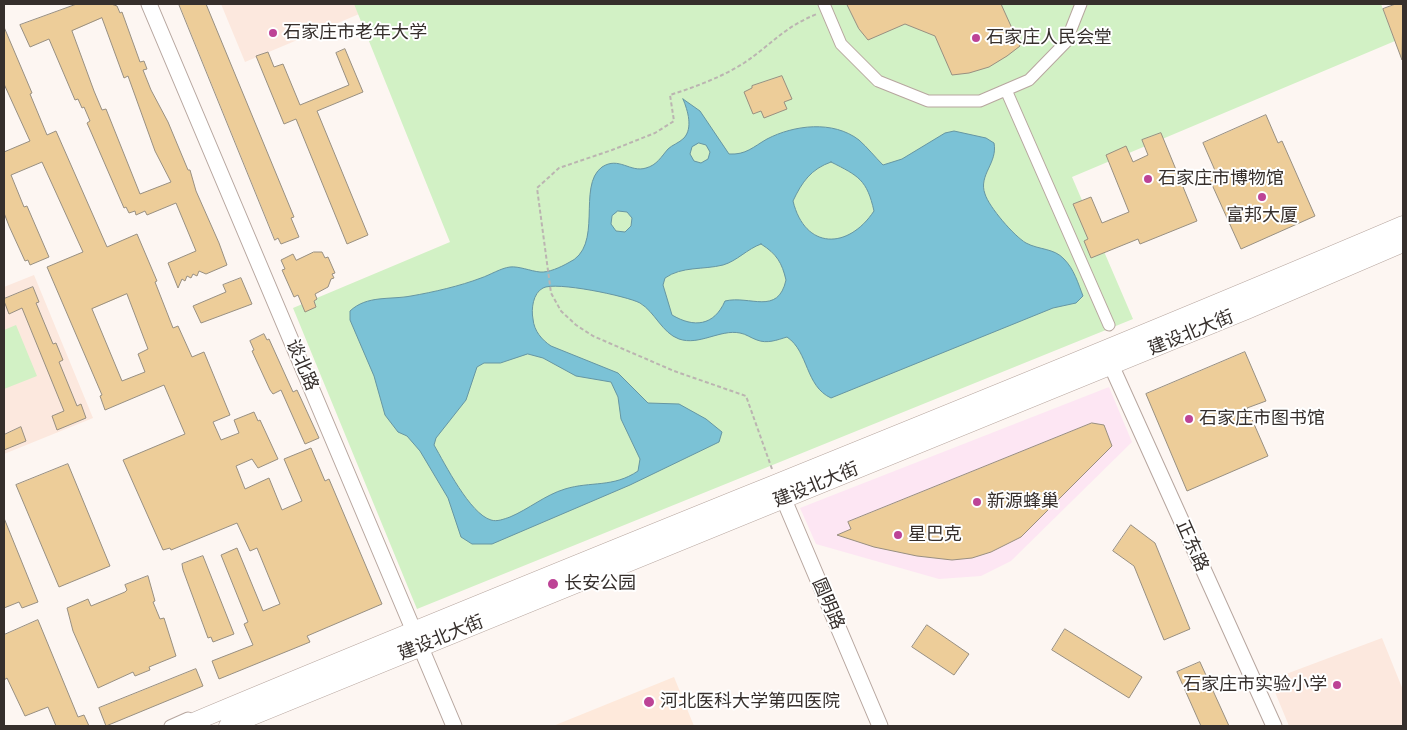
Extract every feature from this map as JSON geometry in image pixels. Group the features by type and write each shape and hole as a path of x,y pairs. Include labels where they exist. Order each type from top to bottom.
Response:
{"main road":[{"name":"建设北大街","path":"228,726 280,695 780,490 1403,225"},
{"name":"建设北大街","path":"780,490 1111,365 1403,244"},
{"path":"184,726 280,695"}],"street":[{"name":"谈北路","path":"150,4 454,726"},
{"path":"825,7 841,44 878,81 928,101 980,101 1029,80 1066,42 1081,4"},
{"path":"1006,90 1108,325"},
{"name":"正东路","path":"1111,365 1274,726"},
{"name":"圆明路","path":"780,490 880,726"},
{"path":"170,726 221,704 280,695"},
{"path":"248,726 280,695"}],"path":[{"path":"780,490 746,396 674,371 593,336 576,325 561,310 551,293 537,188 559,168 655,133 674,122 670,95 697,86 743,63 784,30 825,7"}],"shaded area":[{"name":"石家庄市老年大学","path":"221,4 383,4 245,62"},
{"path":"34,275 93,418 4,454 4,287"},
{"name":"新源蜂巢","path":"1109,387 1132,442 1011,561 981,576 939,579 816,544 800,508"},
{"name":"石家庄市实验小学","path":"1382,638 1403,690 1403,726 1289,726 1270,680"},
{"name":"河北医科大学第四医院","path":"674,677 694,726 553,726"}],"green space":[{"name":"长安公园","path":"354,4 1381,4 1395,41 1072,177 1133,319 417,609 293,308 450,242"},
{"path":"16,325 37,376 4,389 4,330"}],"water":[{"path":"683,99 700,111 729,154 745,152 767,139 789,130 813,127 837,129 849,134 859,140 883,165 902,159 945,133 954,131 986,138 994,143 993,157 984,181 987,200 1003,221 1026,243 1056,253 1064,259 1073,272 1083,296 1076,303 1053,308 831,398 816,386 800,351 787,337 764,342 732,332 687,341 673,336 645,307 633,300 607,293 561,286 543,288 535,297 532,315 537,331 548,344 618,373 648,403 679,404 706,419 722,432 719,442 630,485 492,544 472,544 461,537 448,498 420,451 407,436 398,432 385,415 374,376 350,320 350,311 371,300 411,296 447,288 473,281 510,267 543,272 568,263 579,255 585,244 588,231 591,188 595,176 602,167 608,164 614,163 640,169 650,167 656,163 668,149 682,140 687,134 689,119","holes":["699,143 706,145 710,152 708,159 701,163 694,161 690,154 692,147","831,162 855,175 865,186 874,211 864,224 852,233 840,238 828,239 817,236 807,229 799,217 793,201 808,177","618,211 627,212 632,218 631,226 625,232 616,231 611,224 612,216","761,244 771,251 781,264 786,280 777,298 762,302 725,301 715,316 703,322 688,322 672,315 663,285 665,278 686,270 723,265","528,354 543,358 576,376 611,382 618,397 621,419 640,459 638,471 620,480 565,489 544,498 510,517 493,521 483,516 467,499 434,445 436,438 466,400 477,367 484,363 500,363"]}],"building":[{"path":"77,4 111,4 117,6 120,13 122,12 140,62 144,61 147,69 143,70 151,90 168,122 188,170 190,170 196,191 227,265 206,274 199,271 197,276 193,274 191,278 187,276 185,281 182,279 178,288 168,263 196,251 176,203 147,215 145,211 136,215 135,211 129,213 126,207 124,208 87,123 90,121 84,107 82,108 78,99 75,100 49,39 30,47 20,25","holes":["102,18 124,78 128,76 155,151 171,182 140,194 106,109 102,110 94,91 72,31"]},
{"path":"179,4 206,4 294,217 291,218 299,237 281,244 278,238 275,240"},
{"name":"石家庄人民会堂","path":"847,4 1001,4 1020,46 989,67 969,73 952,75 935,36 905,24 868,40 859,29"},
{"path":"1396,4 1403,4 1402,60 1383,9"},
{"path":"4,27 32,93 30,94 47,135 56,131 107,247 137,234 157,281 155,282 173,328 178,326 192,357 204,352 230,415 213,422 221,440 239,433 234,420 254,412 258,421 260,420 278,459 258,468 252,459 236,466 245,489 269,478 282,510 302,501 284,459 311,448 325,481 329,479 382,604 307,636 310,642 219,679 212,661 253,645 244,624 248,622 221,555 237,548 263,611 280,604 257,548 250,551 237,523 171,550 170,548 163,550 123,460 185,434 164,385 105,410 100,396 102,395 47,267 83,252 42,162 11,175 24,207 27,206 49,257 30,265 28,260 25,261 4,213 4,152 30,141 4,84","holes":["127,294 148,349 138,354 145,372 122,381 92,309"]},
{"path":"345,49 363,92 317,111 368,235 347,244 296,119 284,124 256,56 268,52 274,67 283,64 300,105 349,85 336,53"},
{"path":"782,76 792,99 784,102 787,109 764,118 761,111 753,114 744,92 752,88 752,86"},
{"name":"富邦大厦","path":"1266,115 1278,143 1282,141 1315,216 1241,249 1209,178 1217,175 1203,143"},
{"name":"石家庄市博物馆","path":"1161,133 1197,221 1140,244 1138,239 1091,258 1084,241 1088,239 1073,204 1091,197 1102,223 1129,212 1106,155 1126,146 1133,162 1148,155 1142,140"},
{"path":"314,252 322,252 325,258 328,257 335,273 332,274 334,278 331,279 328,287 315,294 317,299 314,301 316,307 305,312 298,295 294,297 282,270 285,269 281,260 293,254 296,260"},
{"path":"241,278 252,304 201,323 193,306 226,292 223,285"},
{"path":"33,287 39,302 36,303 53,344 56,343 63,360 59,362 77,406 81,404 86,418 57,430 52,416 64,411 22,308 9,314 4,301 4,299"},
{"path":"264,334 267,340 269,339 293,392 297,390 319,438 305,444 281,390 273,394 270,390 252,351 254,350 250,341"},
{"name":"石家庄市图书馆","path":"1245,352 1266,401 1247,408 1268,456 1187,491 1146,394"},
{"name":"新源蜂巢","path":"1092,423 1104,425 1112,446 1021,537 991,552 972,558 952,560 917,556 874,547 837,535 851,529 848,522"},
{"path":"21,427 26,441 4,450 4,435"},
{"path":"68,464 110,566 59,587 16,485"},
{"path":"4,518 38,602 22,608 19,602 4,608"},
{"path":"1131,525 1155,543 1190,629 1164,640 1134,566 1113,551"},
{"path":"203,556 234,634 213,642 211,637 208,638 182,564"},
{"path":"148,576 155,601 153,602 160,619 164,618 176,656 149,667 150,670 135,676 133,672 98,688 73,631 67,608 88,599 91,606 125,592 127,590 125,585"},
{"path":"38,620 78,717 84,715 89,726 56,726 48,707 25,716 7,678 4,680 4,635"},
{"path":"927,625 969,654 954,675 912,647"},
{"path":"1065,629 1142,677 1129,698 1052,650"},
{"path":"1200,662 1229,726 1201,726 1177,672"},
{"path":"196,669 203,686 106,726 99,708"}],"place":[{"name":"石家庄市老年大学","path":"273,33"},
{"name":"石家庄人民会堂","path":"976,38"},
{"name":"石家庄市博物馆","path":"1148,179"},
{"name":"富邦大厦","path":"1262,197"},
{"name":"石家庄市图书馆","path":"1189,419"},
{"name":"新源蜂巢","path":"977,502"},
{"name":"星巴克","path":"898,535"},
{"name":"长安公园","path":"553,584"},
{"name":"石家庄市实验小学","path":"1337,685"},
{"name":"河北医科大学第四医院","path":"649,702"}]}
